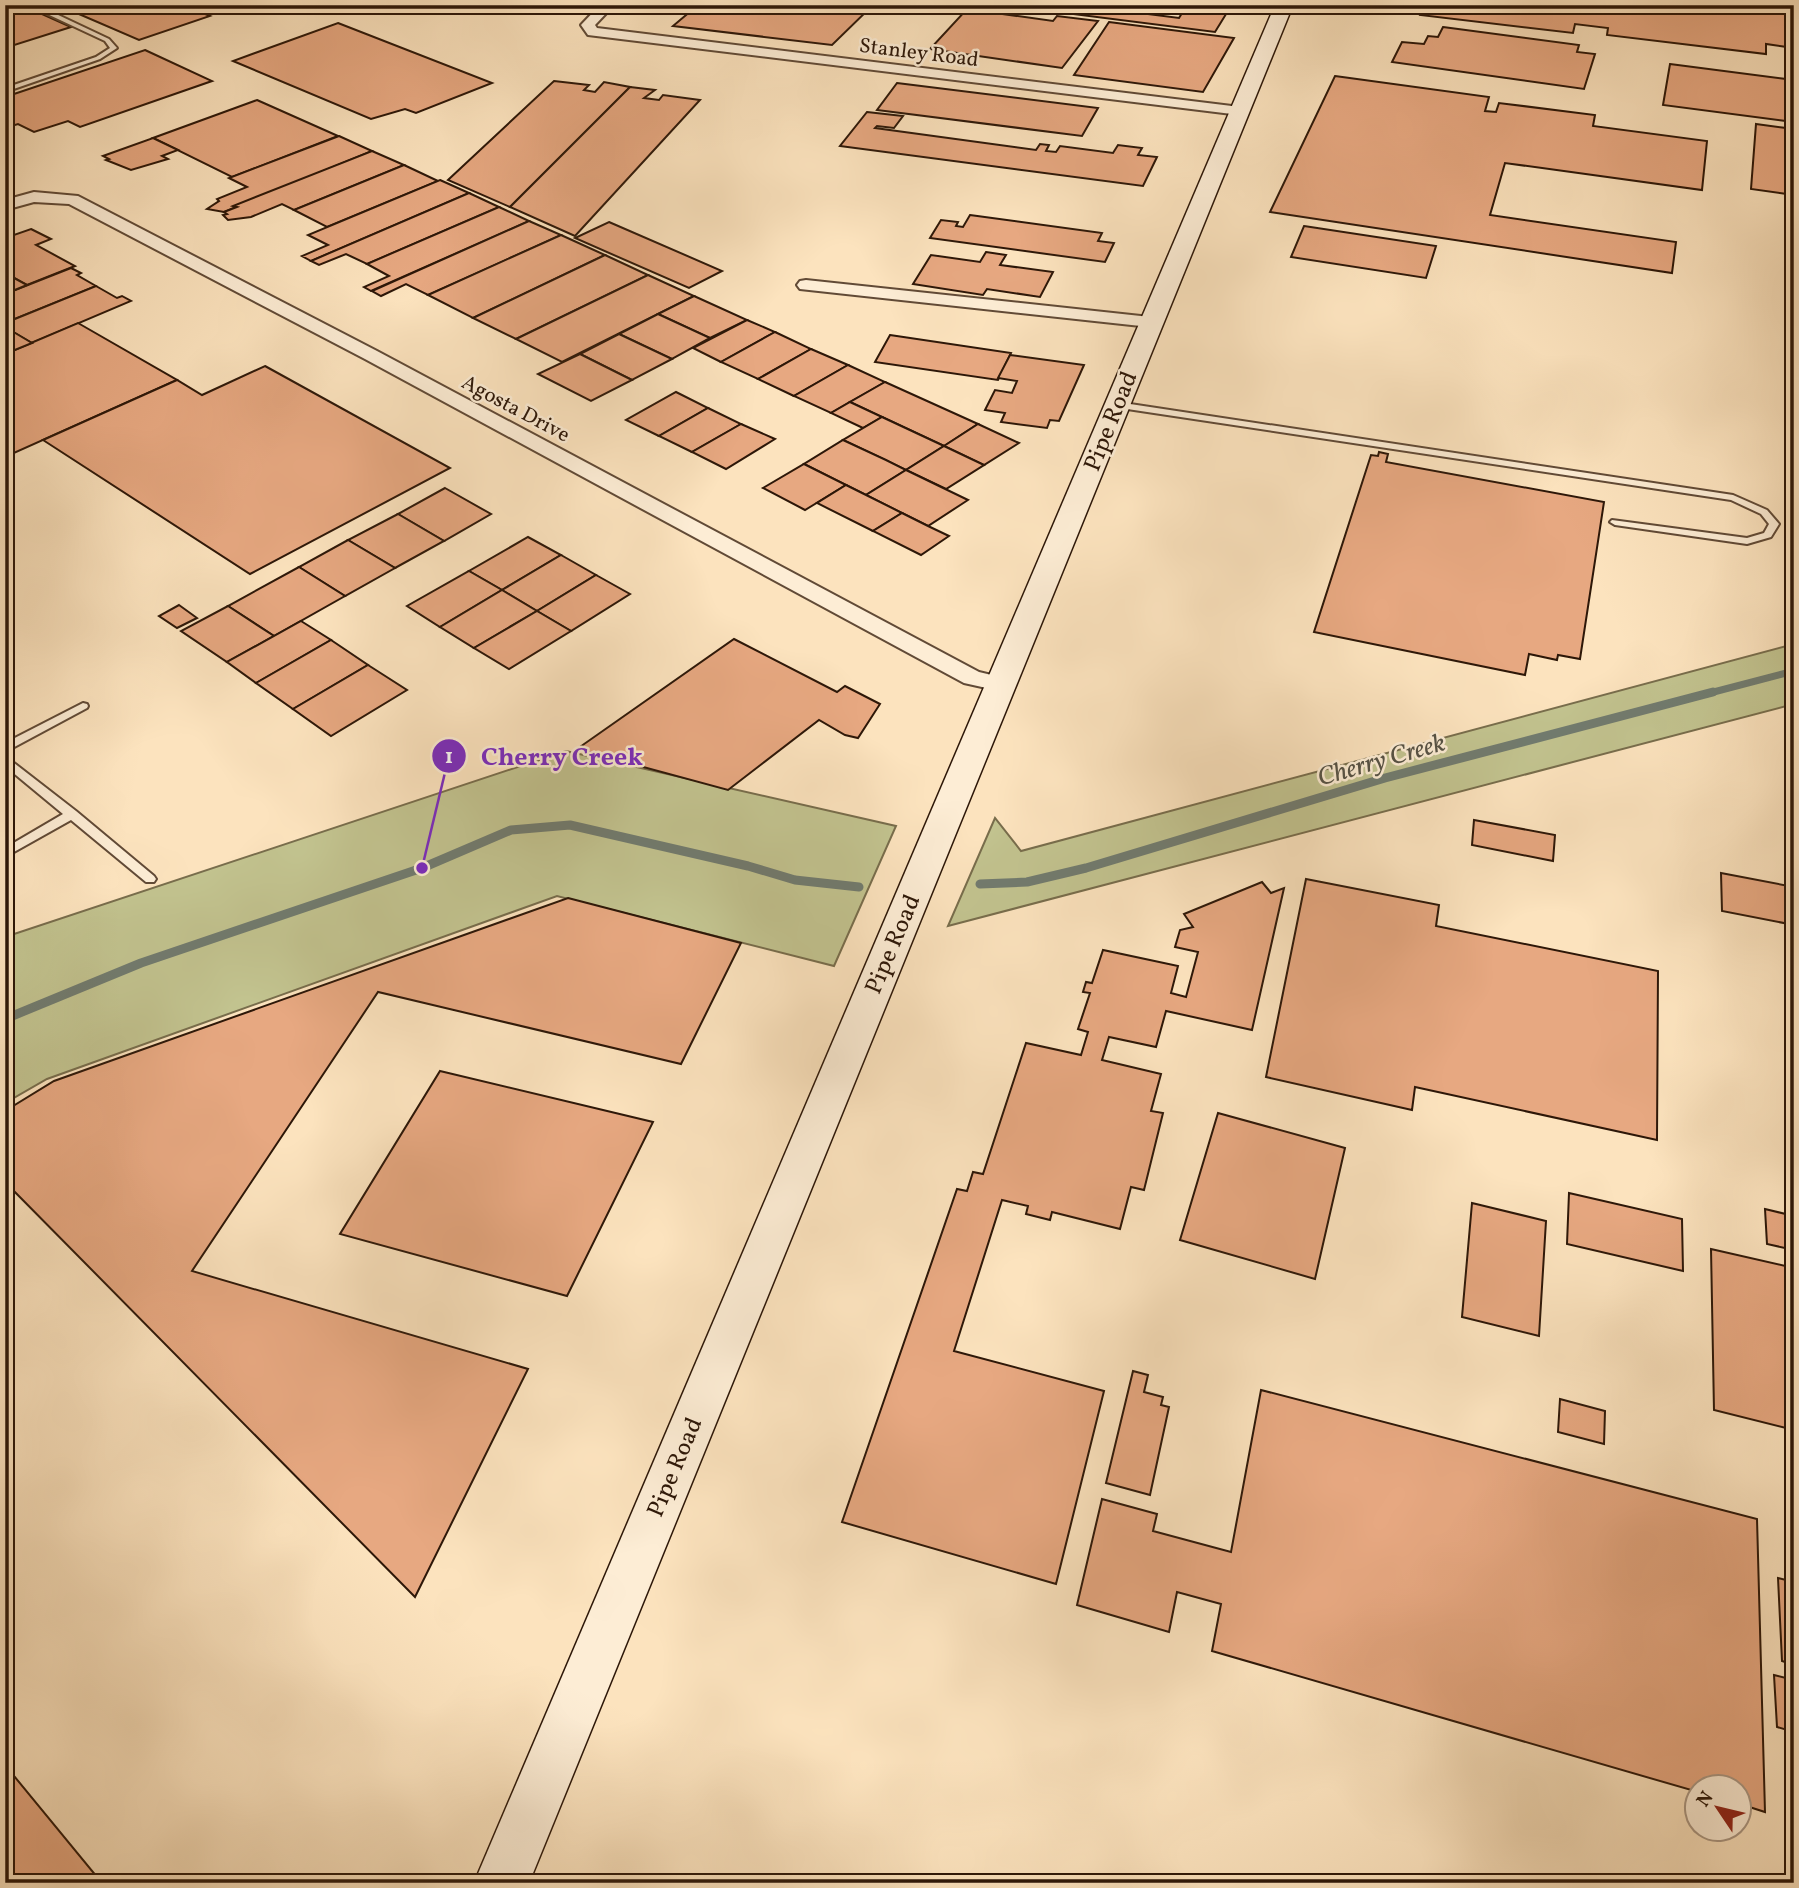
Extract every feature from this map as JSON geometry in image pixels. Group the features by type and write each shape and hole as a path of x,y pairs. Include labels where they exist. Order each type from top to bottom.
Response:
{"street":[{"name":"Stanley Road","path":"608,5 588,25 593,32 1240,111"},
{"name":"Pipe Road","path":"501,1883 1284,5"},
{"name":"Agosta Drive","path":"5,205 34,197 72,199 371,355 972,678 1000,684"},
{"path":"806,285 1150,322"}],"lane":[{"path":"5,90 98,58 114,48 107,40 31,5"},
{"path":"1117,405 1733,498 1764,512 1773,524 1772,531 1762,539 1747,541 1615,522"},
{"path":"5,748 83,706"},
{"path":"5,760 150,878"},
{"path":"5,853 72,814"}],"green space":[{"path":"1794,644 1794,704 948,926 995,818 1021,851"},
{"path":"566,751 896,826 834,966 557,896 47,1079 5,1103 5,937"}],"building":[{"path":"5,5 22,5 71,27 5,48"},
{"path":"58,5 184,5 210,16 139,40"},
{"path":"698,5 873,5 832,45 673,26"},
{"path":"1003,5 1102,5 1100,8 1179,18 1187,5 1231,6 1215,32"},
{"path":"1756,5 1794,9 1794,48 1766,44 1766,54 1607,35 1608,28 1575,24 1573,33 1420,15 1422,8 1406,6"},
{"path":"967,9 1053,21 1057,16 1098,21 1062,68 930,49"},
{"path":"1109,22 1234,38 1203,92 1074,75"},
{"path":"338,23 492,83 416,113 405,109 371,119 233,61"},
{"path":"1443,27 1579,45 1577,52 1595,54 1584,89 1392,62 1402,42 1424,44 1428,36 1438,37"},
{"path":"145,50 212,81 80,127 68,121 34,132 18,124 5,128 5,97"},
{"path":"1670,64 1794,80 1794,122 1663,105"},
{"path":"1335,76 1489,97 1485,111 1496,112 1499,103 1595,115 1593,126 1707,141 1702,190 1505,163 1490,215 1676,242 1672,273 1270,212"},
{"path":"554,81 589,85 584,90 595,92 604,82 630,87 510,207 448,180"},
{"path":"897,83 1098,108 1082,136 877,110"},
{"path":"630,87 655,90 644,98 659,100 663,95 700,100 575,236 510,207"},
{"path":"257,100 338,136 232,177 153,138"},
{"path":"867,112 903,116 894,128 875,128 1036,150 1040,144 1049,145 1046,151 1056,152 1060,146 1113,153 1118,145 1142,148 1138,155 1157,157 1143,186 840,146"},
{"path":"1756,124 1794,129 1794,195 1751,189"},
{"path":"339,136 372,151 224,212 207,209 219,201 217,199 247,187 229,178"},
{"path":"153,138 178,150 162,156 168,159 131,170 106,160 109,159 103,156"},
{"path":"372,151 404,165 294,210 282,204 251,217 228,220 223,215 227,214 224,212 237,207 233,206"},
{"path":"404,165 438,181 327,227 294,210"},
{"path":"440,180 469,193 311,261 302,256 328,245 308,235"},
{"path":"469,193 499,207 367,264 346,254 319,265 311,261"},
{"path":"499,207 529,221 371,291 364,287 389,276 367,264"},
{"path":"970,215 1102,233 1098,241 1114,243 1105,262 930,238 941,220 958,222 956,226 963,227"},
{"path":"529,221 561,235 428,295 406,284 381,296 372,291"},
{"path":"609,222 722,271 689,288 575,238"},
{"path":"1304,226 1436,246 1426,278 1291,257"},
{"path":"31,229 51,239 36,245 75,266 27,285 5,273 5,247 12,244 5,238"},
{"path":"561,235 605,255 473,318 428,295"},
{"path":"986,252 1006,255 1000,265 1053,272 1040,297 987,289 983,295 913,284 931,255 980,262"},
{"path":"605,255 648,275 516,339 473,318"},
{"path":"71,268 81,273 77,275 96,286 5,323 5,294"},
{"path":"5,273 27,285 5,294"},
{"path":"648,275 694,296 562,362 516,339"},
{"path":"96,286 117,298 122,296 131,301 32,343 5,327 5,323"},
{"path":"694,296 747,320 710,338 658,314"},
{"path":"658,314 710,338 672,359 619,334"},
{"path":"747,320 775,332 721,362 693,348"},
{"path":"78,323 177,380 5,457 5,354"},
{"path":"5,327 32,343 5,354"},
{"path":"775,332 811,349 758,379 721,362"},
{"path":"619,334 672,359 632,380 580,354"},
{"path":"890,335 1011,353 998,380 875,362"},
{"path":"811,349 848,365 794,396 758,379"},
{"path":"580,354 632,380 591,401 538,374"},
{"path":"1010,355 1084,365 1059,421 1050,420 1047,428 1001,422 1005,413 985,410 995,390 1012,393 1017,381 998,378"},
{"path":"848,365 885,382 831,413 794,396"},
{"path":"265,366 450,468 250,574 43,440 177,380 202,395"},
{"path":"885,382 978,424 944,446 850,402"},
{"path":"676,392 708,408 659,436 626,420"},
{"path":"850,402 882,417 863,428 831,413"},
{"path":"708,408 741,424 692,452 659,436"},
{"path":"882,417 944,446 906,470 843,440"},
{"path":"741,424 775,439 726,469 692,452"},
{"path":"978,424 1019,443 984,465 944,446"},
{"path":"843,440 906,470 866,495 804,464"},
{"path":"944,446 984,465 946,489 906,470"},
{"path":"1379,452 1388,454 1386,462 1604,502 1580,659 1558,655 1557,660 1529,654 1525,675 1314,632 1371,455 1378,456"},
{"path":"804,464 846,485 805,510 763,488"},
{"path":"906,470 968,500 928,526 866,495"},
{"path":"846,485 902,513 873,531 817,503"},
{"path":"445,488 491,514 444,541 398,514"},
{"path":"902,513 949,536 921,555 873,531"},
{"path":"398,514 444,541 395,568 348,540"},
{"path":"528,537 561,555 502,590 469,571"},
{"path":"348,540 395,568 345,596 299,567"},
{"path":"561,555 596,575 537,611 502,590"},
{"path":"299,567 345,596 274,636 228,606"},
{"path":"469,571 502,590 440,627 407,606"},
{"path":"596,575 630,594 571,631 537,611"},
{"path":"502,590 537,611 474,648 440,627"},
{"path":"179,605 197,618 177,628 159,616"},
{"path":"228,606 274,636 227,662 181,631"},
{"path":"537,611 571,631 509,669 474,648"},
{"path":"301,621 331,640 256,683 227,662"},
{"path":"734,639 837,692 845,686 880,704 858,738 845,735 819,720 728,790 577,749"},
{"path":"331,640 368,665 293,709 256,683"},
{"path":"368,665 407,690 331,736 293,709"},
{"path":"1474,820 1555,835 1553,861 1472,845"},
{"path":"1721,873 1794,887 1794,925 1722,911"},
{"path":"1306,879 1439,905 1436,926 1658,971 1657,1140 1415,1087 1412,1110 1266,1077"},
{"path":"1262,882 1271,893 1284,888 1252,1030 1166,1011 1156,1047 1109,1037 1102,1060 1161,1074 1151,1111 1163,1113 1144,1190 1131,1187 1120,1229 1052,1212 1050,1220 1026,1214 1028,1206 1002,1200 954,1351 1104,1391 1056,1584 842,1522 957,1189 967,1191 973,1172 983,1174 1026,1043 1081,1055 1088,1032 1078,1029 1090,993 1083,992 1086,982 1092,983 1103,950 1178,966 1171,993 1186,997 1198,952 1175,947 1180,930 1193,927 1184,914"},
{"path":"568,898 741,943 681,1064 378,992 192,1271 528,1369 415,1597 5,1182 5,1111 54,1081"},
{"path":"440,1071 653,1122 567,1296 340,1234"},
{"path":"1218,1113 1345,1148 1315,1279 1180,1240"},
{"path":"1569,1193 1682,1219 1683,1271 1567,1244"},
{"path":"1472,1203 1546,1221 1539,1336 1462,1317"},
{"path":"1765,1209 1794,1216 1794,1250 1767,1244"},
{"path":"1711,1249 1794,1268 1794,1430 1714,1410"},
{"path":"1133,1371 1148,1375 1144,1392 1163,1397 1161,1405 1169,1407 1150,1495 1106,1483"},
{"path":"1261,1390 1757,1519 1765,1812 1754,1808 1754,1772 1684,1772 1684,1788 1212,1651 1221,1604 1177,1592 1169,1632 1077,1605 1102,1499 1157,1514 1153,1531 1231,1552"},
{"path":"1560,1399 1605,1411 1604,1444 1558,1432"},
{"path":"1778,1578 1794,1582 1794,1665 1782,1661"},
{"path":"1774,1675 1794,1680 1794,1732 1777,1727"},
{"path":"1785,1734 1794,1736 1794,1791 1786,1789"},
{"path":"5,1765 102,1883 5,1883"}],"waterway":[{"name":"Cherry Creek","path":"1706,694 1794,671"},
{"name":"Cherry Creek","path":"980,884 1027,882 1086,868 1385,778 1713,692"},
{"name":"Cherry Creek","path":"5,1019 141,963 422,868 511,830 570,825 748,866 795,880 859,887"}],"place":[{"name":"Cherry Creek","path":"422,868"}]}
